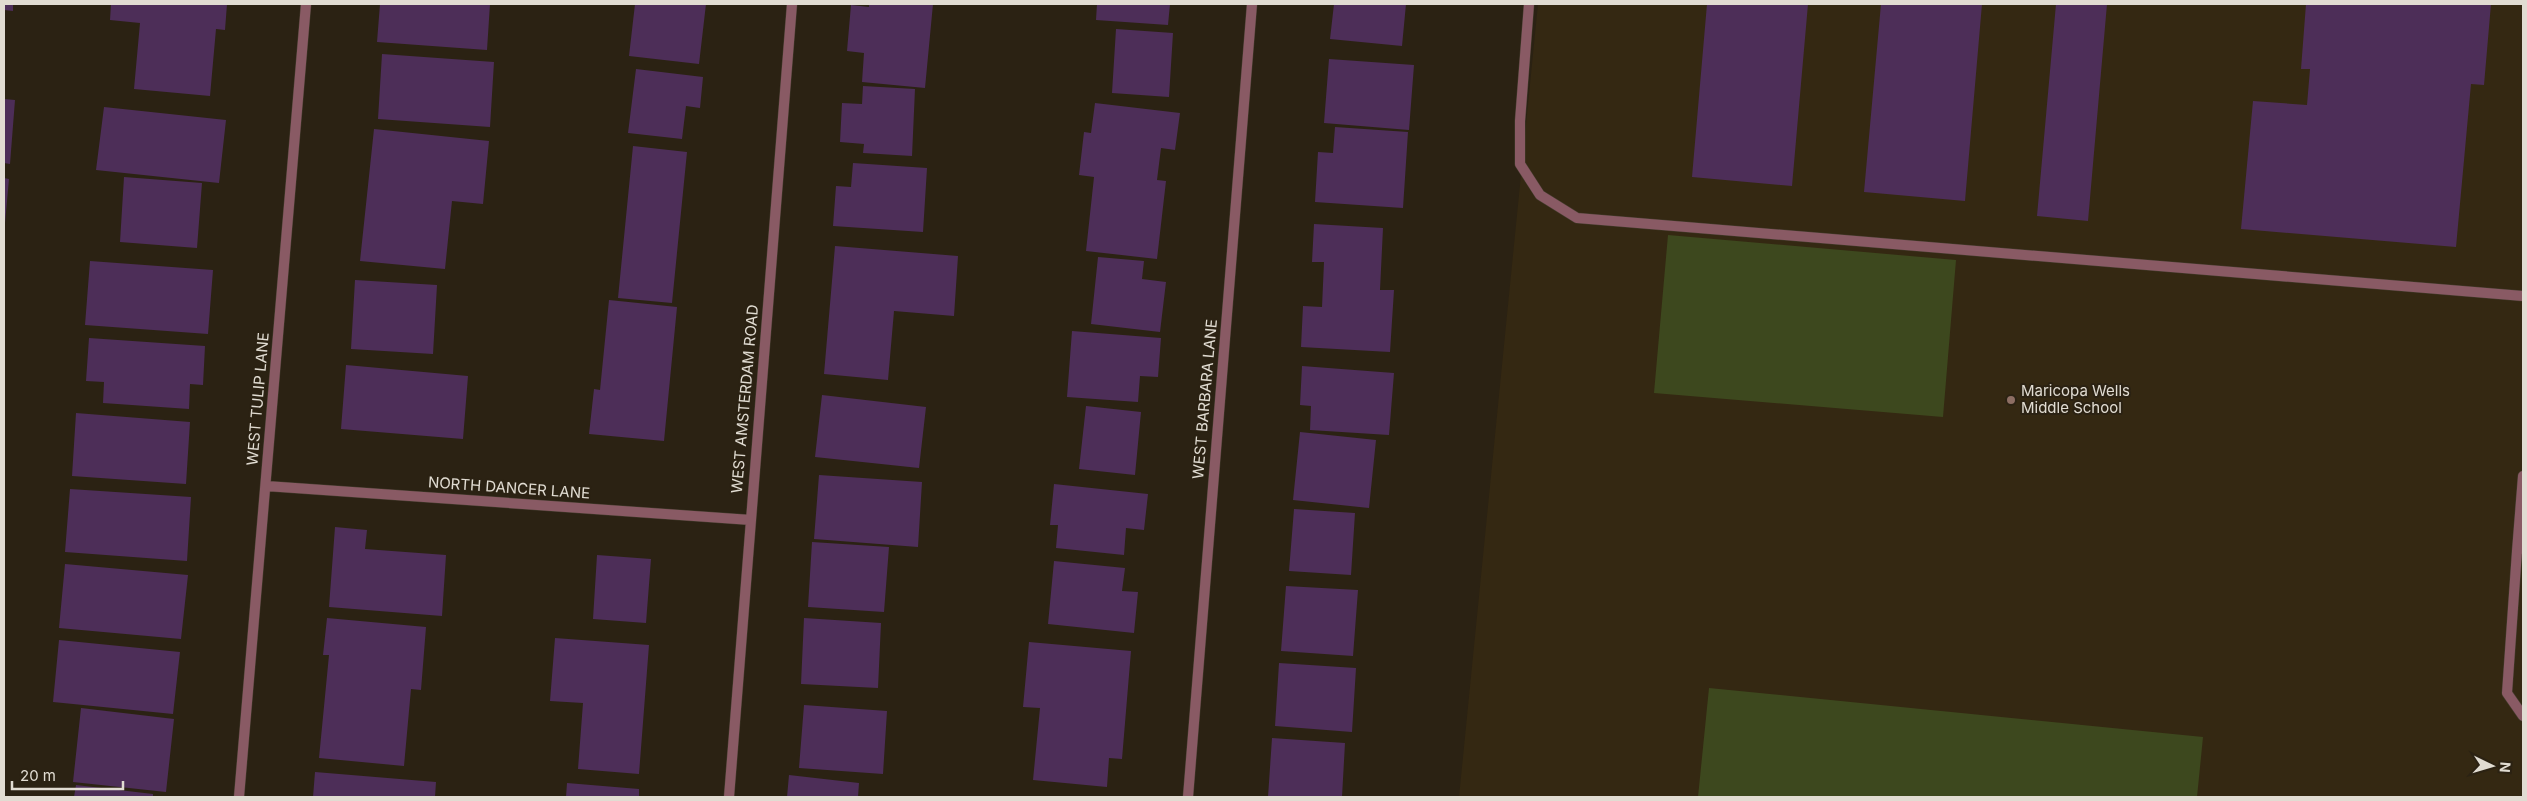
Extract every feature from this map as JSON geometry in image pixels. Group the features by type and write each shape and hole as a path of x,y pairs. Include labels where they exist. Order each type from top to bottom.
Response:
{"street":[{"name":"WEST TULIP LANE","path":"239,797 306,4"},
{"name":"WEST AMSTERDAM ROAD","path":"729,797 792,4"},
{"name":"WEST BARBARA LANE","path":"1188,797 1252,4"},
{"path":"1530,4 1520,121 1520,164 1540,196 1577,218 2523,296"},
{"path":"2523,476 2520,549 2507,693 2523,716"},
{"name":"NORTH DANCER LANE","path":"266,486 751,520"}],"shaded area":[{"name":"Maricopa Wells Middle School","path":"1538,4 2523,4 2523,797 1459,797"}],"green space":[{"path":"1668,235 1956,260 1943,417 1654,393"},
{"path":"1709,688 2203,737 2197,797 1698,797"}],"building":[{"path":"4,4 13,4 13,11 4,10"},
{"path":"111,4 227,4 225,30 216,29 210,96 134,89 140,23 110,20"},
{"path":"380,4 490,4 487,50 377,42"},
{"path":"635,4 706,4 699,64 629,56"},
{"path":"869,4 933,4 925,88 862,82 864,53 847,51 851,5 869,7"},
{"path":"1097,4 1170,4 1168,25 1096,20"},
{"path":"1334,4 1406,4 1402,46 1330,39"},
{"path":"1707,4 1808,4 1792,186 1692,177"},
{"path":"1881,4 1982,4 1965,201 1864,192"},
{"path":"2056,4 2107,4 2088,221 2037,216"},
{"path":"2306,4 2491,4 2484,85 2471,84 2456,247 2241,229 2253,101 2307,105 2310,69 2301,69"},
{"path":"1116,29 1173,33 1169,97 1112,93"},
{"path":"382,54 494,62 490,127 378,119"},
{"path":"1329,59 1414,65 1409,130 1324,123"},
{"path":"636,69 703,77 700,108 686,106 682,139 628,133"},
{"path":"863,86 915,89 912,156 863,153 864,144 840,142 842,103 862,104"},
{"path":"4,99 15,100 10,164 4,163"},
{"path":"1095,103 1180,113 1175,150 1161,148 1157,180 1166,181 1157,259 1086,251 1094,177 1079,175 1084,132 1091,133"},
{"path":"104,107 226,120 219,183 96,170"},
{"path":"1335,127 1408,132 1403,208 1315,202 1318,152 1333,153"},
{"path":"374,129 489,141 483,204 452,201 445,269 360,261"},
{"path":"633,146 687,152 672,303 618,298"},
{"path":"853,163 927,168 923,232 833,226 836,186 851,187"},
{"path":"124,177 202,183 197,248 120,242"},
{"path":"4,178 9,179 5,223 4,223"},
{"path":"1314,224 1383,228 1380,290 1394,290 1390,352 1301,347 1303,306 1322,307 1324,262 1312,262"},
{"path":"835,246 958,256 954,316 894,311 888,380 824,374"},
{"path":"1098,257 1144,261 1142,279 1166,282 1160,332 1091,324"},
{"path":"90,261 213,270 208,334 85,325"},
{"path":"355,280 437,285 433,354 351,349"},
{"path":"609,300 677,307 664,441 589,434 594,389 600,390"},
{"path":"1072,331 1161,338 1158,377 1140,376 1138,402 1067,397"},
{"path":"89,338 205,346 203,385 190,384 189,409 103,403 104,382 86,381"},
{"path":"346,365 468,376 463,439 341,429"},
{"path":"1302,366 1394,373 1389,435 1310,430 1311,406 1300,405"},
{"path":"822,395 926,407 919,468 815,457"},
{"path":"1086,406 1141,412 1135,475 1079,469"},
{"path":"76,413 190,422 186,484 72,476"},
{"path":"1300,432 1376,440 1369,508 1293,500"},
{"path":"819,475 922,482 918,547 814,539"},
{"path":"1054,484 1148,494 1144,530 1126,528 1124,555 1056,548 1058,525 1050,525"},
{"path":"70,489 191,497 187,561 65,552"},
{"path":"1294,509 1355,513 1351,575 1289,571"},
{"path":"335,527 367,530 365,549 446,555 442,616 329,607"},
{"path":"812,542 889,547 884,612 808,607"},
{"path":"597,555 651,559 646,623 593,619"},
{"path":"1054,561 1125,568 1122,591 1138,592 1134,633 1048,624"},
{"path":"65,564 188,575 181,639 59,628"},
{"path":"1286,586 1358,590 1353,656 1281,651"},
{"path":"327,618 426,627 421,690 411,689 404,766 319,758 329,655 323,655"},
{"path":"804,618 881,623 878,688 801,684"},
{"path":"555,638 649,645 639,774 578,769 583,703 550,701"},
{"path":"59,640 180,652 173,714 53,702"},
{"path":"1029,642 1131,651 1122,759 1109,758 1107,787 1033,780 1040,708 1023,707"},
{"path":"1279,663 1356,668 1352,732 1275,726"},
{"path":"804,705 887,711 883,774 799,768"},
{"path":"81,708 174,719 166,792 73,782"},
{"path":"1272,738 1345,743 1342,797 1268,797"},
{"path":"315,772 436,782 435,797 313,797"},
{"path":"789,775 859,783 858,797 787,797"},
{"path":"567,783 639,789 639,797 566,797"},
{"path":"76,785 153,794 153,797 74,797"}],"place":[{"name":"Maricopa Wells Middle School","path":"2011,400"}]}
